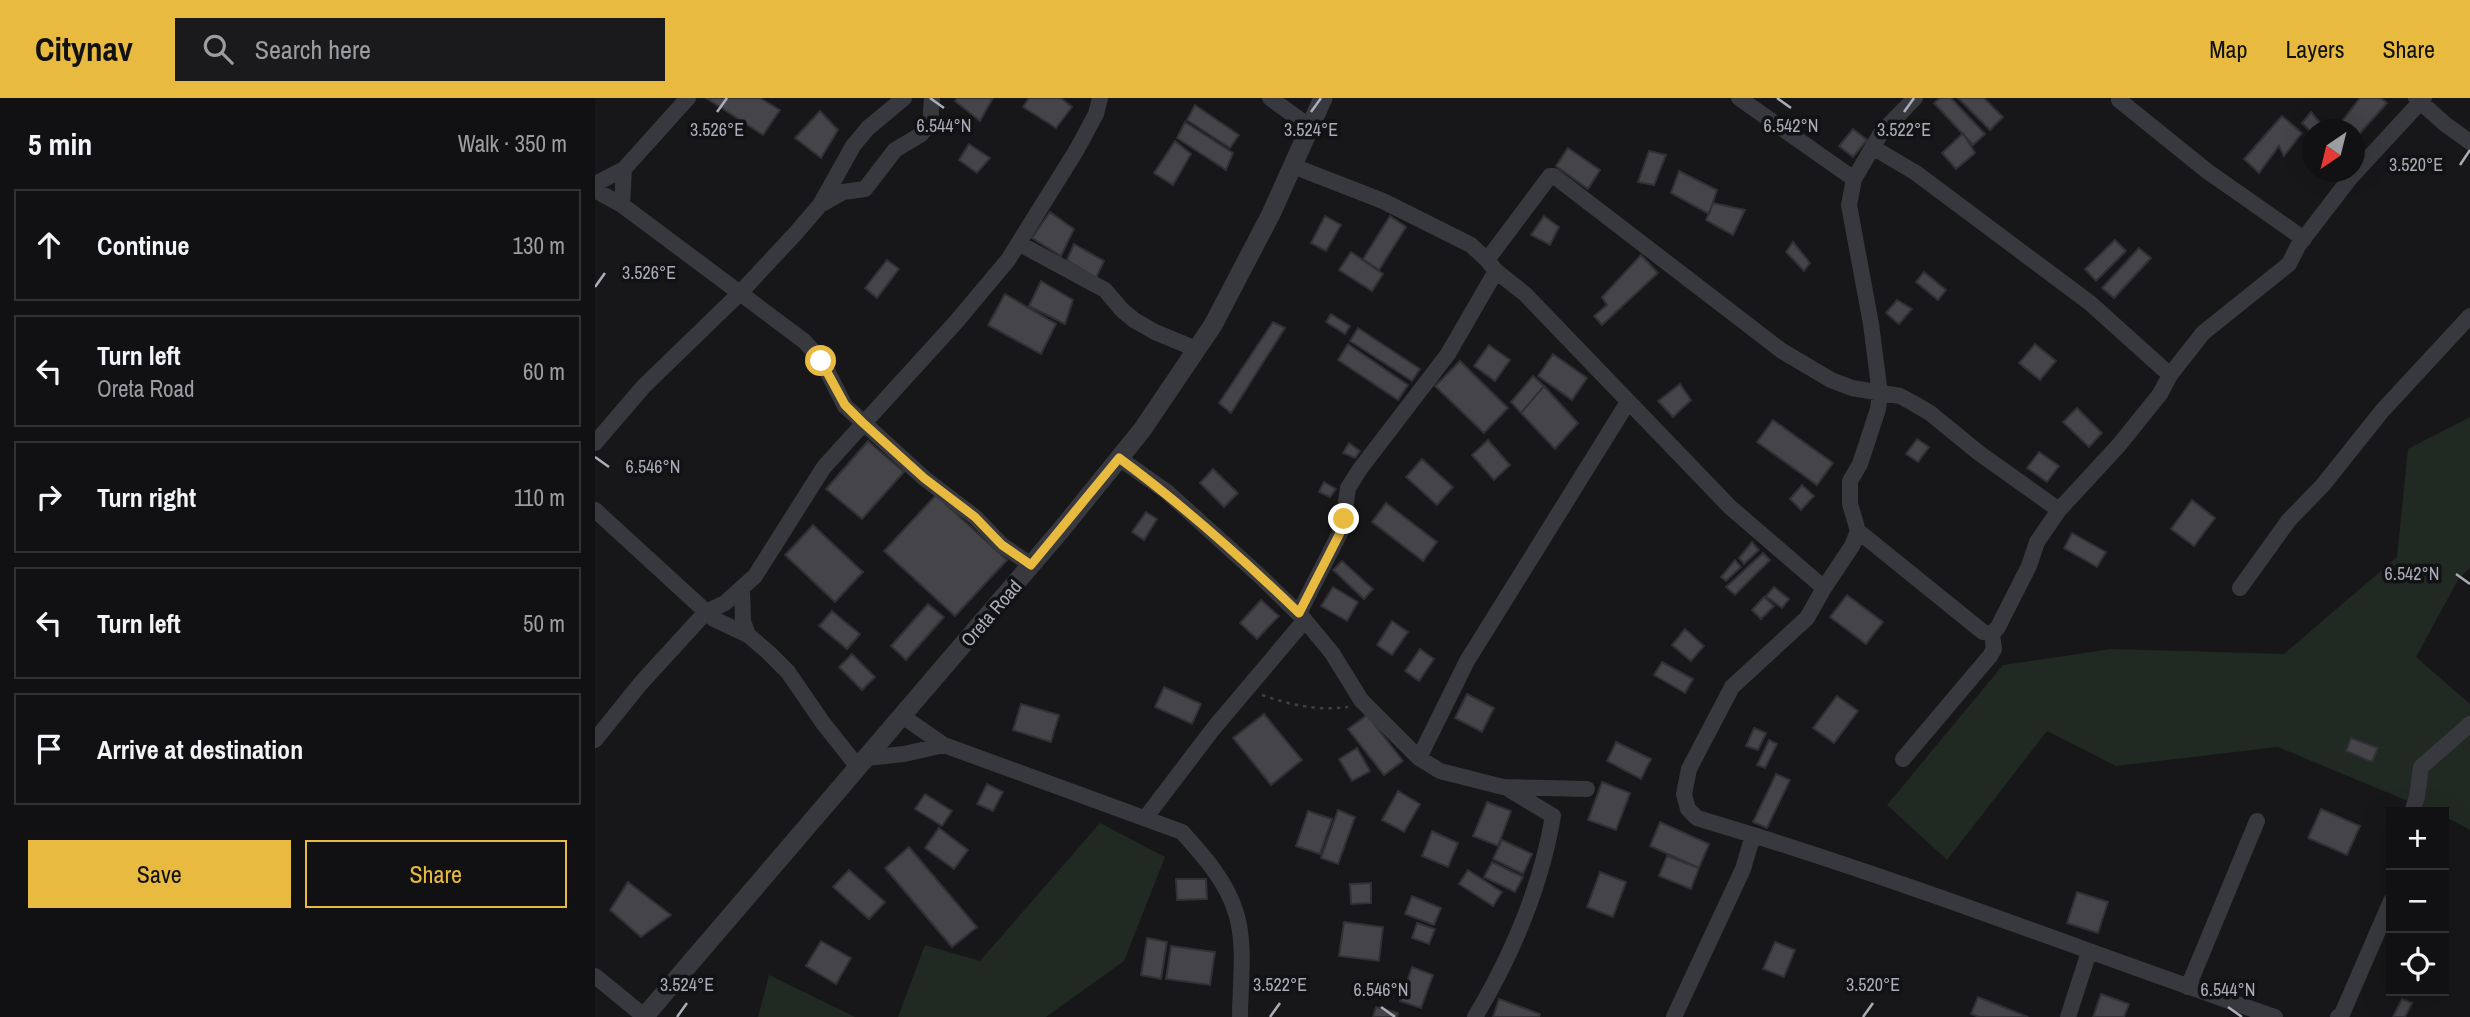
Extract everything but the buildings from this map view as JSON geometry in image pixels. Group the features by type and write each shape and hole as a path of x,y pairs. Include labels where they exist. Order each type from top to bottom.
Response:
{"street":[{"path":"688,98 624,169 595,189 622,205 804,341 821,361 845,405 862,422 924,478 975,517 1002,545 1031,565"},
{"path":"595,443 644,386 739,294 820,205 853,146 883,113 904,98"},
{"path":"820,205 843,192 865,189 895,150 920,135 930,124 932,98"},
{"path":"595,740 641,683 706,612 725,603 755,576 824,467 862,422 956,322 1020,244 1076,151 1096,114 1100,98"},
{"path":"1271,98 1310,127"},
{"name":"Oreta Road","path":"644,1017 1031,565 1142,430 1213,325 1271,214 1323,98"},
{"path":"1739,98 1854,178"},
{"path":"1915,98 1881,133 1854,178 1849,205 1871,324 1880,394 1878,409 1860,464 1850,481 1850,504 1858,531 1983,632 1992,634"},
{"path":"1903,759 1990,656 1994,649 1992,634 2024,578 2037,542 2059,510 2160,394 2170,375 2203,333 2289,264 2304,239 2351,177 2420,99 2470,142"},
{"path":"2119,100 2207,171 2304,239"},
{"path":"1874,148 1926,180 2090,303 2170,375"},
{"path":"1293,166 1383,201 1471,245 1525,295 1730,508 1824,589"},
{"path":"622,205 624,169"},
{"path":"1146,817 1302,617 1342,529 1349,488 1354,478 1448,354 1492,266 1550,176 1554,176 1782,351 1831,380 1852,388 1899,396 1930,413 1979,453 2059,510"},
{"path":"1020,244 1105,290 1134,320 1196,349"},
{"path":"2240,588 2289,520 2323,485 2382,411 2470,316"},
{"path":"1419,758 1467,661 1628,402"},
{"path":"1119,458 1167,492 1302,617 1332,653 1365,705 1419,758 1440,771 1503,786 1587,789"},
{"path":"595,510 714,619 748,635 788,672 823,723 863,762 944,745"},
{"path":"1858,531 1852,546 1807,618 1732,687 1689,769 1684,794 1688,810 1697,818 1862,869 2275,1017"},
{"path":"742,589 743,621 748,635"},
{"path":"902,716 944,745 1182,832 1204,855 1237,913 1241,944 1240,1017"},
{"path":"2414,807 2421,766 2470,724"},
{"path":"1475,1017 1497,981 1529,907 1547,851 1553,816 1503,786"},
{"path":"2188,987 2257,821"},
{"path":"1674,1017 1743,869 1753,835"},
{"path":"2338,1017 2342,1014 2386,913"},
{"path":"2068,1017 2089,952"},
{"path":"595,976 644,1017"}],"path":[{"path":"1247,689 1291,705 1332,709 1365,705"}],"shaded area":[{"path":"2470,417 2470,568 2459,578 2416,657 2470,704 2470,830 2449,819 2449,807 2422,807 2278,747 2116,766 2047,731 1947,860 1887,805 2003,665 2111,649 2284,654 2397,557 2408,449"},
{"path":"1100,823 1165,857 1124,961 1046,1017 898,1017 925,945 980,961"},
{"path":"769,975 855,1017 758,1017"}],"route":[{"path":"821,361 845,405 862,422 924,478 975,517 1002,545 1031,565 1119,458 1167,492 1299,613 1342,529 1344,519"}]}
